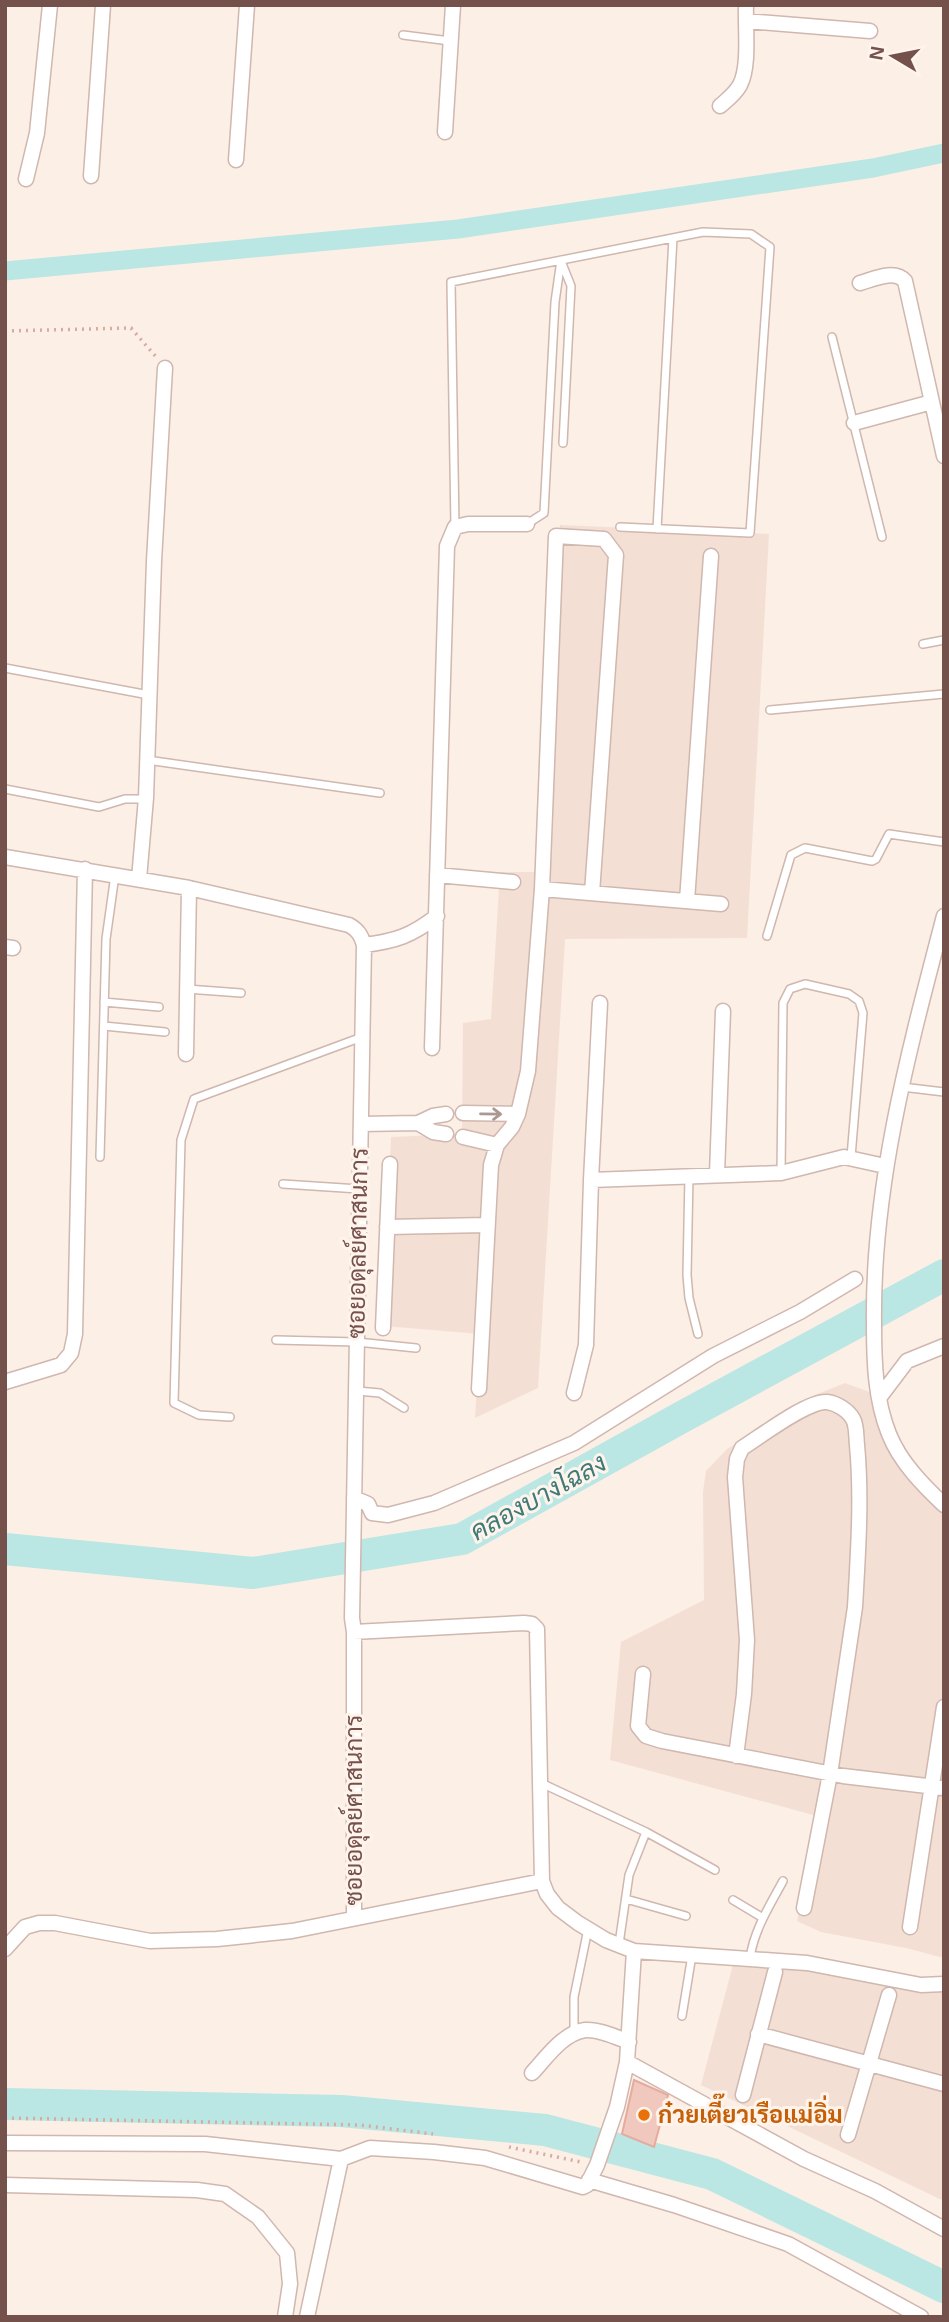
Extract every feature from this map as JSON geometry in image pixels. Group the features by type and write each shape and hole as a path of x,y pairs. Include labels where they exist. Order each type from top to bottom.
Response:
{"street":[{"path":"26,179 40,112 50,5"},
{"path":"91,176 103,5"},
{"path":"236,160 247,5"},
{"path":"445,132 453,5"},
{"path":"720,106 741,83 746,5"},
{"path":"746,21 870,31"},
{"path":"860,283 893,274 905,281 944,456"},
{"path":"139,879 146,799 165,368"},
{"path":"854,423 932,402"},
{"path":"432,1048 447,546 455,527 468,524 527,524"},
{"path":"479,1389 491,1165 497,1146 512,1127 518,1114 528,1071 542,889 556,536 604,539 616,555 592,893"},
{"path":"687,901 711,556"},
{"path":"5,857 189,888 349,925 357,930 364,945 402,938 437,916"},
{"path":"5,1382 61,1366 71,1353 75,1335 85,869"},
{"path":"438,875 513,882"},
{"path":"186,1054 189,888"},
{"path":"542,889 720,904"},
{"path":"944,916 885,1166 877,1230 873,1297 874,1371 890,1435 920,1482 944,1505"},
{"name":"ซอยอดุลย์ศาสนการ","path":"354,1917 354,1501 364,945"},
{"path":"574,1393 586,1345 600,1003"},
{"path":"717,1174 723,1011"},
{"path":"464,1113 518,1114"},
{"path":"361,1124 418,1123 446,1114"},
{"path":"418,1123 433,1132 446,1134"},
{"path":"463,1137 497,1146"},
{"path":"591,1180 781,1173 844,1157 885,1166"},
{"path":"383,1328 390,1164"},
{"path":"387,1227 486,1225"},
{"path":"354,1501 368,1504 372,1513 388,1515 434,1503 574,1443 713,1356 800,1312 855,1279"},
{"path":"879,1398 907,1361 944,1346"},
{"path":"736,1756 747,1640 735,1477 737,1459 742,1448 805,1408 817,1402 828,1402 841,1406 853,1418 860,1479 855,1607 830,1774 804,1908"},
{"path":"353,1625 532,1624 537,1629 542,1881 547,1894 558,1908 588,1929 634,1951 807,1963 921,1985 944,1984"},
{"path":"643,1674 638,1726 646,1736 830,1774 937,1788"},
{"path":"910,1927 937,1788 944,1707"},
{"path":"5,1949 10,1947 25,1927 39,1923 55,1923 150,1941 217,1939 292,1931 542,1881"},
{"path":"5,2143 205,2144 341,2159 370,2148 434,2152 485,2158 583,2187 597,2165 617,2107 627,2062 634,1951"},
{"path":"743,2095 775,1972"},
{"path":"848,2135 889,1995"},
{"path":"532,2073 555,2047 574,2034 586,2030 629,2042"},
{"path":"758,2034 944,2084"},
{"path":"627,2062 804,2159 874,2191 944,2229"},
{"path":"307,2317 341,2159"},
{"path":"589,2180 674,2205 788,2244 921,2317"},
{"path":"5,2185 197,2190 225,2194 258,2217 287,2253 290,2284 285,2317"}],"lane":[{"path":"403,35 450,41"},
{"path":"455,527 452,282 703,232 751,234 770,247 751,533 620,527"},
{"path":"657,529 673,238"},
{"path":"561,260 571,285 563,443"},
{"path":"527,524 544,513 555,302 561,260"},
{"path":"832,337 882,537"},
{"path":"923,644 944,640"},
{"path":"5,668 149,695"},
{"path":"770,710 944,694"},
{"path":"147,760 380,793"},
{"path":"5,789 99,807 124,799 146,799"},
{"path":"767,936 791,855 796,851 804,848 872,861 876,859 889,834 944,842"},
{"path":"100,1157 107,926 115,874"},
{"path":"781,1173 783,1003 790,989 805,984 849,994 859,1001 863,1013 851,1157"},
{"path":"187,989 241,993"},
{"path":"104,1002 159,1007"},
{"path":"104,1026 165,1032"},
{"path":"230,1417 199,1415 174,1402 181,1140 194,1098 362,1037"},
{"path":"902,1087 944,1092"},
{"path":"689,1177 687,1275 689,1298 698,1334"},
{"path":"283,1184 359,1188"},
{"path":"276,1340 356,1342 416,1348"},
{"path":"356,1391 380,1392 404,1408"},
{"path":"540,1782 646,1832 715,1870"},
{"path":"619,1945 629,1875 646,1832"},
{"path":"750,1958 763,1918 783,1881"},
{"path":"626,1899 686,1916"},
{"path":"733,1900 763,1918"},
{"path":"574,2034 574,1997 588,1929"},
{"path":"682,2016 692,1955"}],"path":[{"path":"5,331 131,328 165,368"},
{"path":"5,2118 155,2121"}],"shaded area":[{"path":"560,525 769,534 747,938 565,939 538,1388 475,1418 480,1334 384,1326 391,1137 462,1134 463,1023 491,1019 500,872 535,872 545,859"},
{"path":"845,1383 872,1393 884,1429 944,1504 944,1958 821,1932 797,1921 817,1816 610,1760 621,1642 704,1600 703,1492 706,1471 727,1449 815,1395"},
{"path":"734,1961 821,1961 944,1988 944,2201 701,2085"}],"building":[{"name":"ก๋วยเตี๊ยวเรือแม่อิ่ม","path":"634,2080 668,2095 654,2147 622,2134"}],"waterway":[{"path":"5,271 458,229 873,168 944,153"},
{"name":"คลองบางโฉลง","path":"5,1549 253,1573 462,1539 944,1275"},
{"path":"5,2104 341,2111 545,2130 712,2174 944,2287"}],"place":[{"name":"ก๋วยเตี๊ยวเรือแม่อิ่ม","path":"644,2115"}]}
